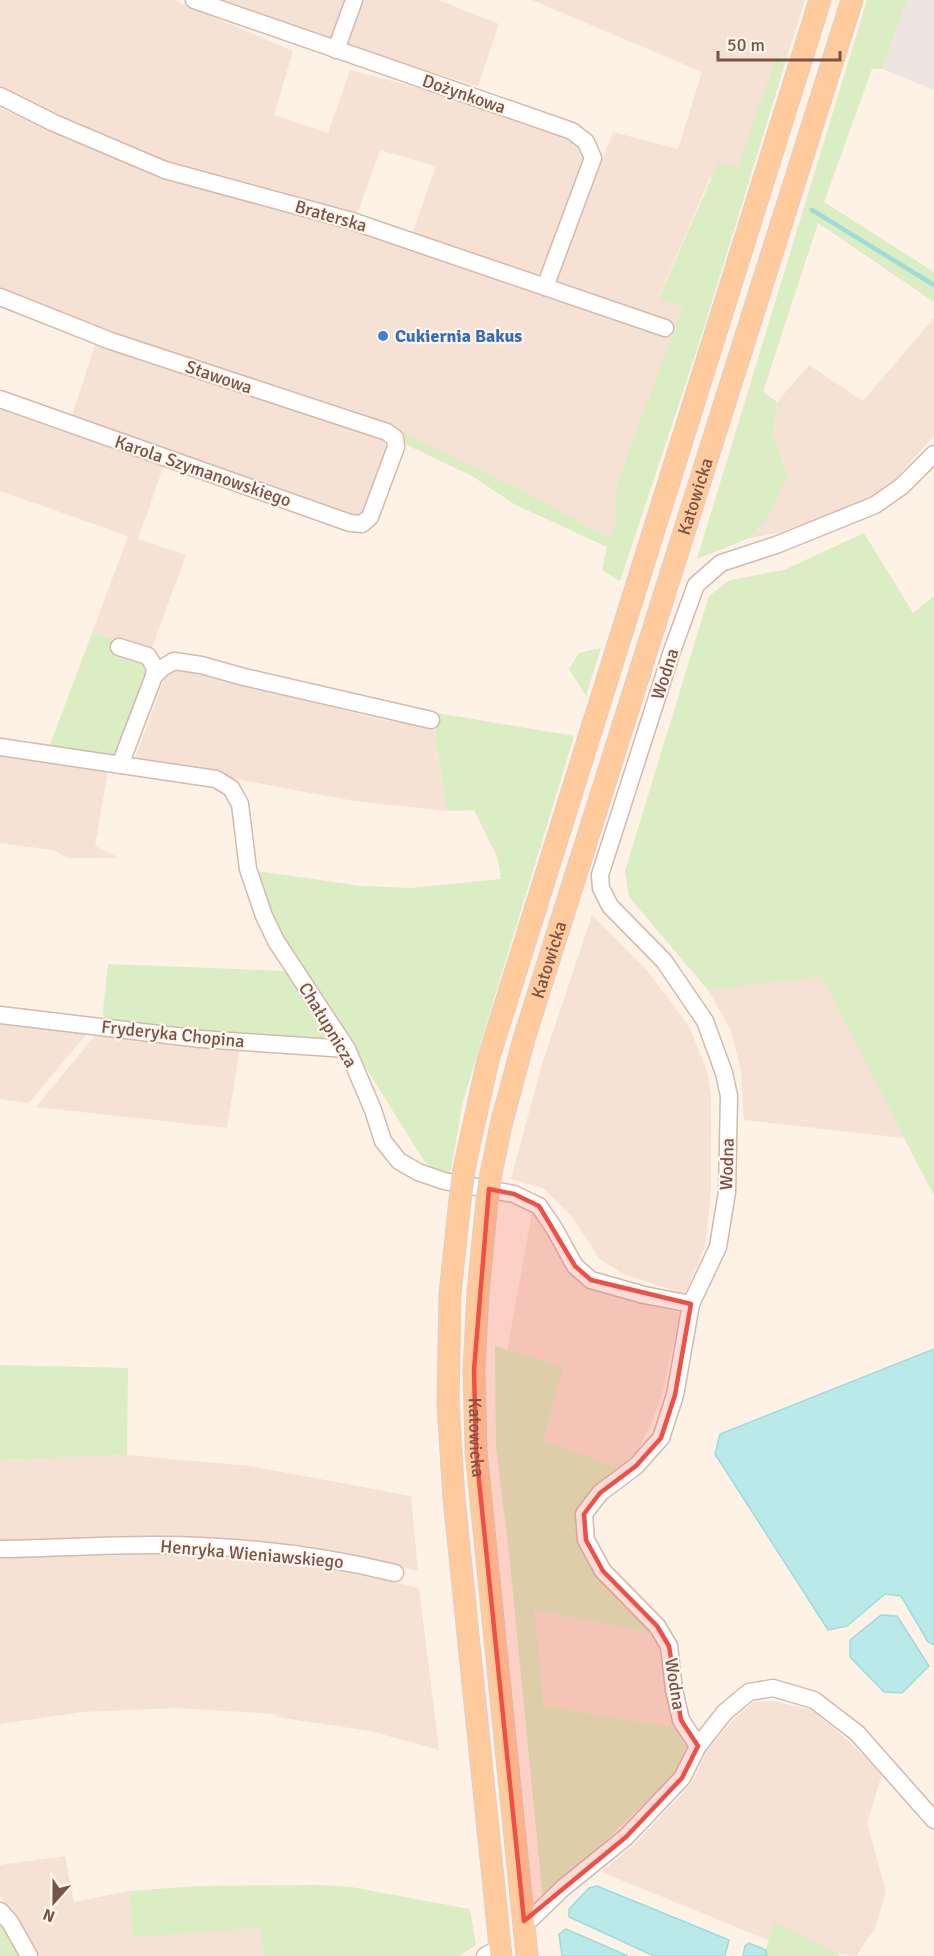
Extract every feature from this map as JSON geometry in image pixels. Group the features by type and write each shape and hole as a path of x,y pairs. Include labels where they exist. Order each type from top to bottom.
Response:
{"main road":[{"name":"Katowicka","path":"496,1954 454,1498 448,1404 450,1294 464,1169 491,1050 820,0"},
{"name":"Katowicka","path":"527,1956 476,1451 475,1359 478,1292 491,1174 501,1125 524,1039 852,0"}],"street":[{"name":"Dożynkowa","path":"194,0 572,131 586,142 593,158 590,169 545,287"},
{"path":"336,50 354,0"},
{"name":"Braterska","path":"0,96 54,123 165,170 352,221 665,328"},
{"name":"Stawowa","path":"0,297 111,341 387,432 395,438 396,447 383,482"},
{"name":"Karola Szymanowskiego","path":"0,399 350,523 362,524 370,517 383,482"},
{"name":"Wodna","path":"698,1746 681,1720 674,1690 669,1646 657,1626 603,1571 586,1540 584,1514 600,1493 636,1466 661,1438 675,1395 691,1305 718,1247 727,1192 729,1096 724,1073 705,1022 664,961 610,906 601,888 600,875 672,651 696,585 721,563 777,545 875,505 902,486 934,454"},
{"path":"119,647 148,656 201,665 431,720"},
{"path":"120,765 154,676 155,668 148,656"},
{"path":"154,676 162,668 174,662"},
{"name":"Chałupnicza","path":"0,747 216,778 231,788 240,804 248,869 264,916 276,941 347,1049 373,1110 383,1141 399,1161 418,1172 444,1181 514,1194 539,1206 575,1266 591,1280 691,1305"},
{"name":"Fryderyka Chopina","path":"0,1015 201,1039 347,1049"},
{"name":"Henryka Wieniawskiego","path":"0,1549 156,1545 224,1548 347,1562 395,1573"},
{"path":"524,1920 532,1918 563,1888 626,1837 682,1778 698,1746 725,1712 748,1692 772,1688 814,1700 857,1733 934,1820"},
{"path":"0,1911 10,1922 29,1956"}],"highlighted area":[{"path":"489,1189 514,1194 539,1206 575,1266 591,1280 691,1304 675,1395 661,1438 636,1466 600,1493 584,1514 586,1540 603,1571 657,1626 669,1646 681,1720 698,1746 682,1778 626,1837 524,1921 476,1451 474,1370"}],"shaded area":[{"path":"0,0 174,0 293,51 274,115 328,133 350,70 480,104 573,137 584,150 585,169 543,273 534,275 412,234 436,166 380,150 356,217 252,188 142,153 0,91"},
{"path":"214,0 347,0 334,34 325,41"},
{"path":"363,0 438,0 499,24 478,86 358,50 347,43"},
{"path":"532,0 805,0 785,64 777,55 738,168 710,178 659,297 682,308 676,327 554,282 613,132 678,149 702,72"},
{"path":"907,0 934,0 934,90 882,69"},
{"path":"0,108 124,160 228,195 387,241 672,336 616,486 616,522 610,539 528,493 386,425 71,320 0,290"},
{"path":"934,318 934,436 895,479 871,497 781,532 747,539 768,518 788,475 773,437 777,402 809,365 863,401"},
{"path":"97,339 390,440 363,517 354,518 70,421"},
{"path":"0,405 164,465 138,539 186,555 152,648 92,633 128,536 0,491"},
{"path":"176,668 379,719 435,728 447,811 354,801 191,768 134,761 166,674"},
{"path":"0,753 108,771 95,846 119,858 67,858 53,850 0,843"},
{"path":"592,915 646,969 689,1026 707,1071 711,1095 711,1192 705,1247 685,1294 622,1274 600,1259 572,1217 543,1188 511,1179 542,1064"},
{"path":"821,975 904,1138 744,1120 741,1071 731,1031 708,990"},
{"path":"0,1021 88,1032 29,1103 0,1099"},
{"path":"97,1033 240,1048 227,1128 36,1107"},
{"path":"532,1213 546,1222 582,1281 612,1295 680,1313 664,1388 652,1422 639,1448 620,1468 543,1441 507,1351"},
{"path":"127,1455 250,1466 411,1496 418,1571 290,1548 165,1537 0,1544 0,1460"},
{"path":"165,1551 244,1555 343,1570 419,1588 439,1750 370,1731 276,1717 276,1714 178,1708 83,1712 0,1724 0,1555"},
{"path":"533,1610 650,1633 659,1648 666,1692 676,1728 544,1706"},
{"path":"773,1701 811,1710 851,1743 882,1774 867,1823 886,1891 875,1929 856,1956 840,1954 773,1923 768,1940 601,1872 635,1844 692,1783 707,1751 734,1719 754,1702"},
{"path":"65,1856 74,1902 129,1891 133,1936 260,1928 264,1956 36,1956 34,1947 0,1896 0,1865"}],"green space":[{"path":"867,0 907,0 882,69 872,69 824,202 934,272 934,302 818,223 763,392 777,402 773,437 788,475 768,518 747,539 697,559"},
{"path":"777,54 785,64 702,334 620,581 602,570 607,547 514,504 472,476 403,443 397,430 528,493 610,539 616,522 616,486 682,308 659,298 718,163 738,167"},
{"path":"864,533 913,613 934,596 934,1196 821,976 708,990 629,897 625,871 709,596 730,580 784,570"},
{"path":"92,633 115,639 113,649 147,663 145,684 131,722 114,754 102,758 48,750"},
{"path":"601,648 586,696 569,669 579,653"},
{"path":"436,713 574,736 463,1101 450,1174 433,1168 424,1161 353,1047 281,940 257,871 361,886 410,888 501,879 498,859 474,810 447,811 436,741"},
{"path":"108,964 287,971 329,1032 322,1042 181,1032 104,1020"},
{"path":"495,1346 563,1367 543,1441 620,1468 588,1494 580,1510 579,1529 587,1560 595,1573 650,1633 534,1610 544,1706 676,1728 686,1747 673,1776 543,1900 509,1552 496,1447"},
{"path":"0,1365 128,1368 127,1455 0,1460"},
{"path":"321,1885 351,1887 470,1909 476,1945 459,1956 264,1956 260,1928 133,1937 129,1891 198,1886"},
{"path":"773,1922 840,1954 839,1956 767,1956 766,1950"},
{"path":"0,1924 20,1945 22,1956 0,1956"}],"water":[{"path":"934,1349 934,1645 928,1642 901,1596 885,1594 847,1626 828,1630 715,1454 720,1434"},
{"path":"881,1615 897,1616 929,1666 902,1693 884,1692 850,1657 850,1640"},
{"path":"597,1886 729,1940 725,1956 654,1956 569,1917 569,1909 589,1888"},
{"path":"566,1929 628,1956 562,1956 559,1934"},
{"path":"749,1943 766,1950 767,1956 743,1956 745,1946"}],"waterway":[{"path":"812,210 934,285"}],"place":[{"name":"Cukiernia Bakus","path":"383,336"}]}
